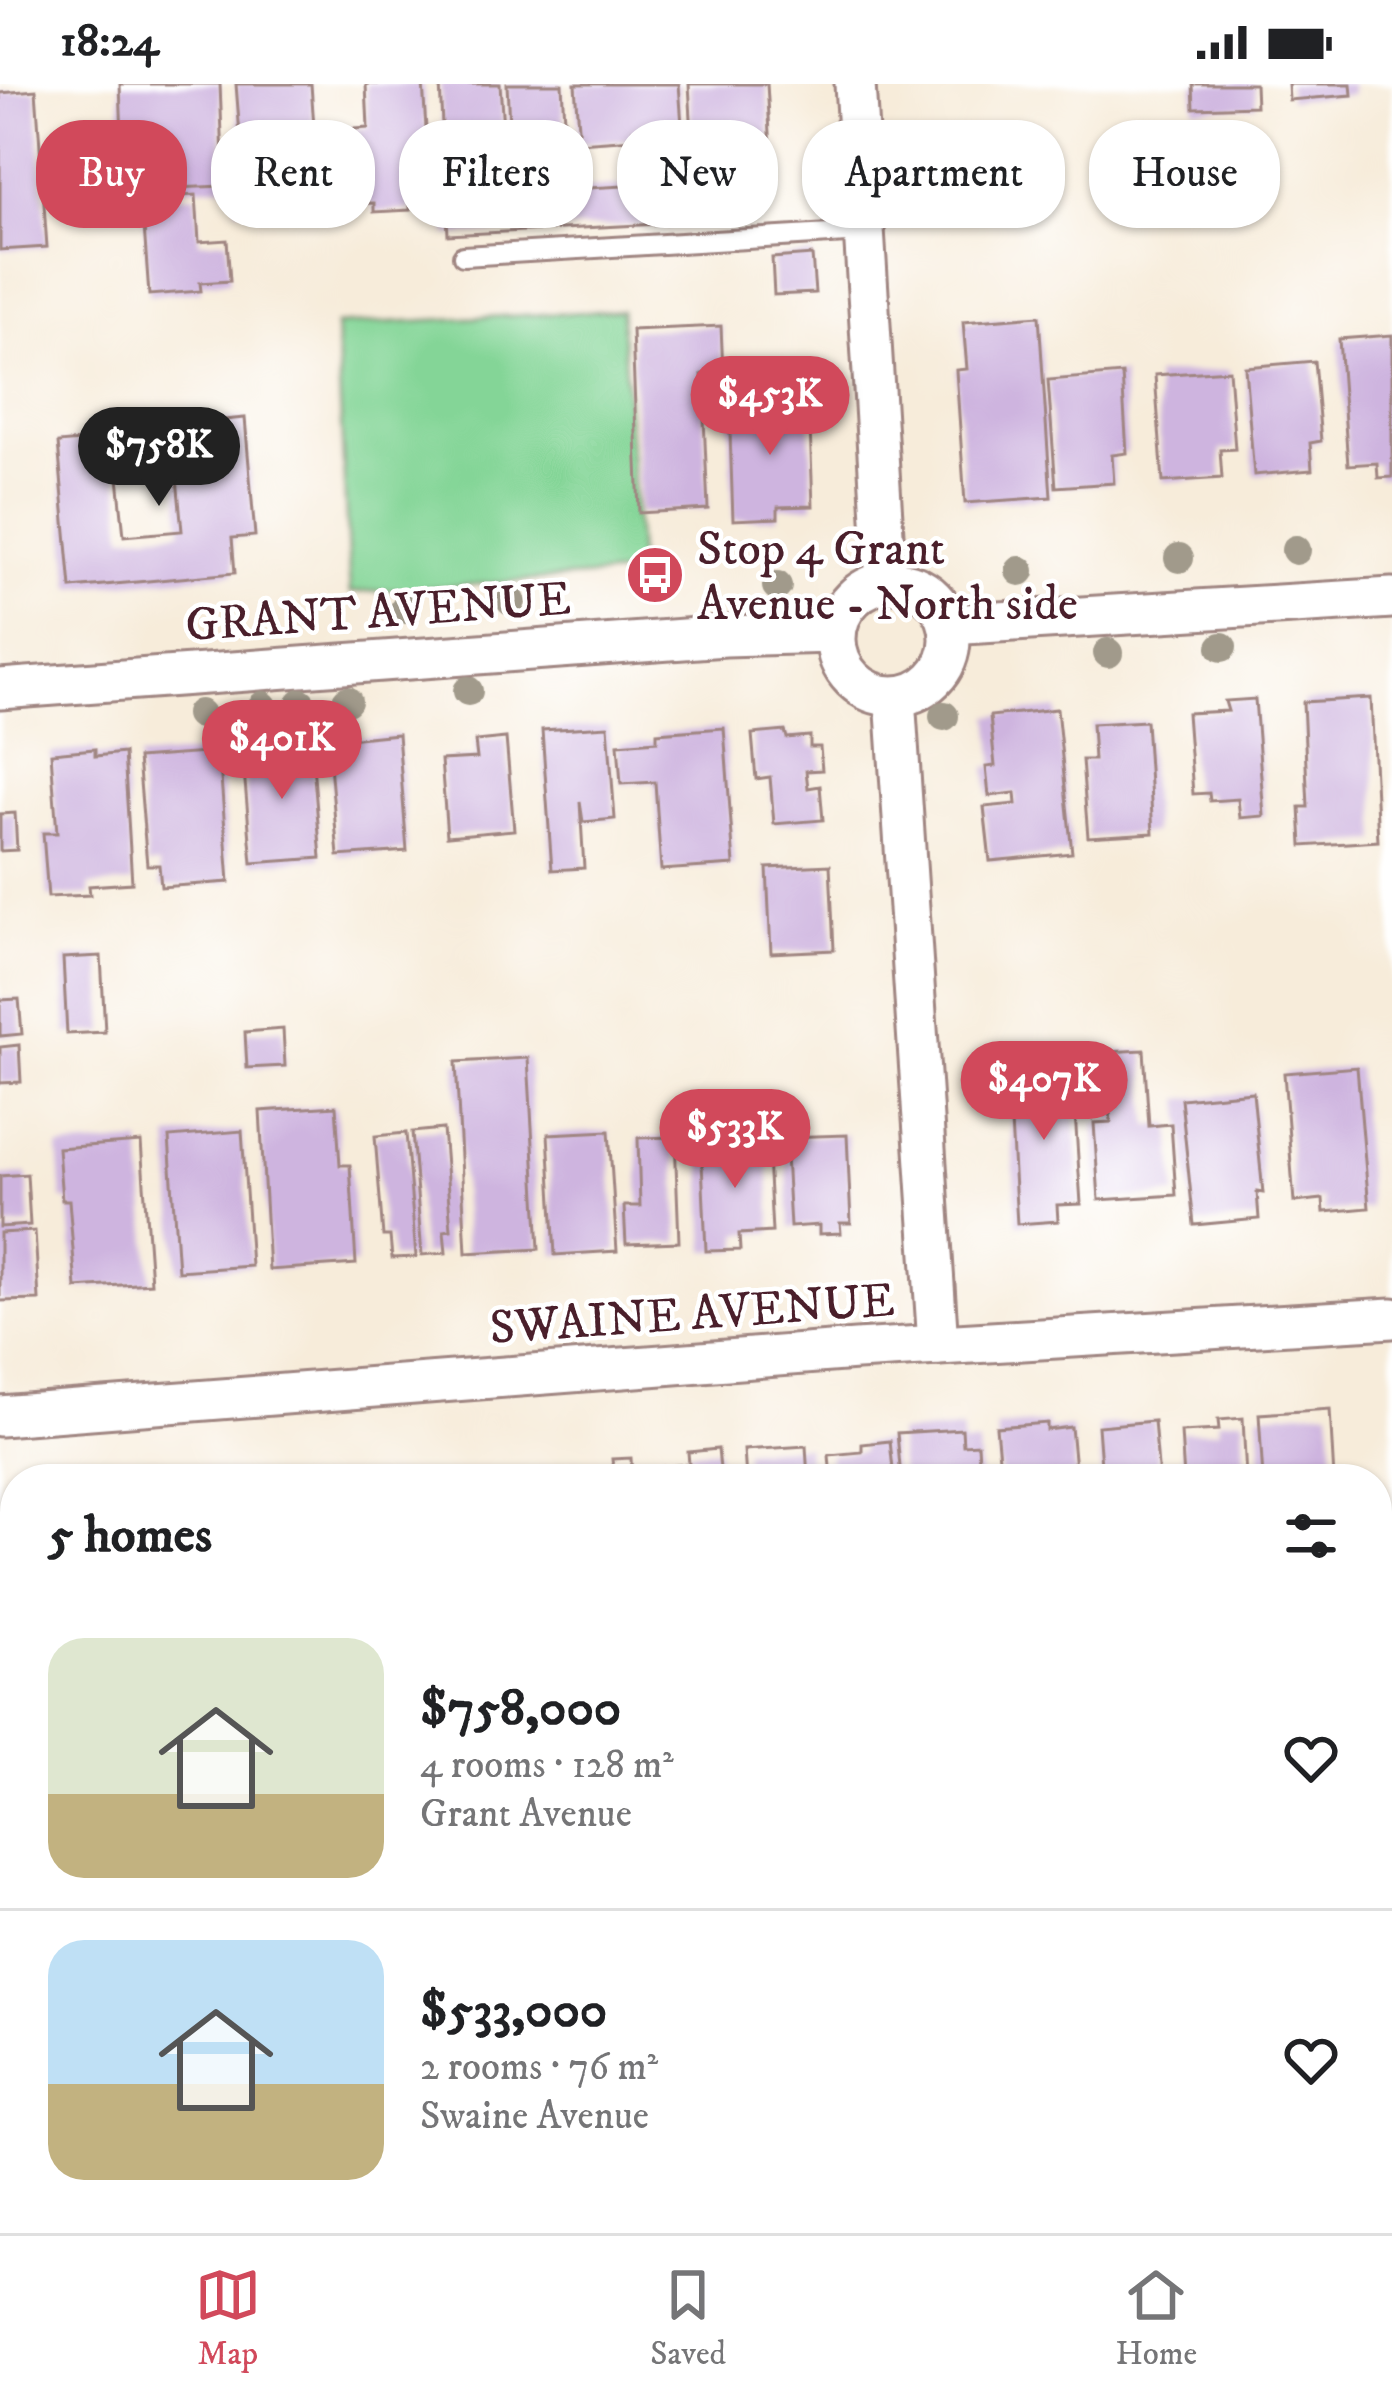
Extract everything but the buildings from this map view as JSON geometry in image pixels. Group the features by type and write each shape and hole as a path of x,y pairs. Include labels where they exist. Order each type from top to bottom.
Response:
{"street":[{"path":"855,84 886,582"},
{"path":"886,582 925,591 949,625 945,664 917,692 896,697 858,685 836,652 841,614 853,597 886,582"},
{"path":"949,625 1392,598"},
{"name":"GRANT AVENUE","path":"0,688 725,635 836,633"},
{"path":"896,697 938,1345"},
{"name":"SWAINE AVENUE","path":"0,1416 938,1345 1392,1318"}],"lane":[{"path":"463,256 864,232"}],"green space":[{"path":"621,310 639,573 350,593 336,325"}],"place":[{"name":"Stop 4 Grant Avenue - North side","path":"655,575"}]}
